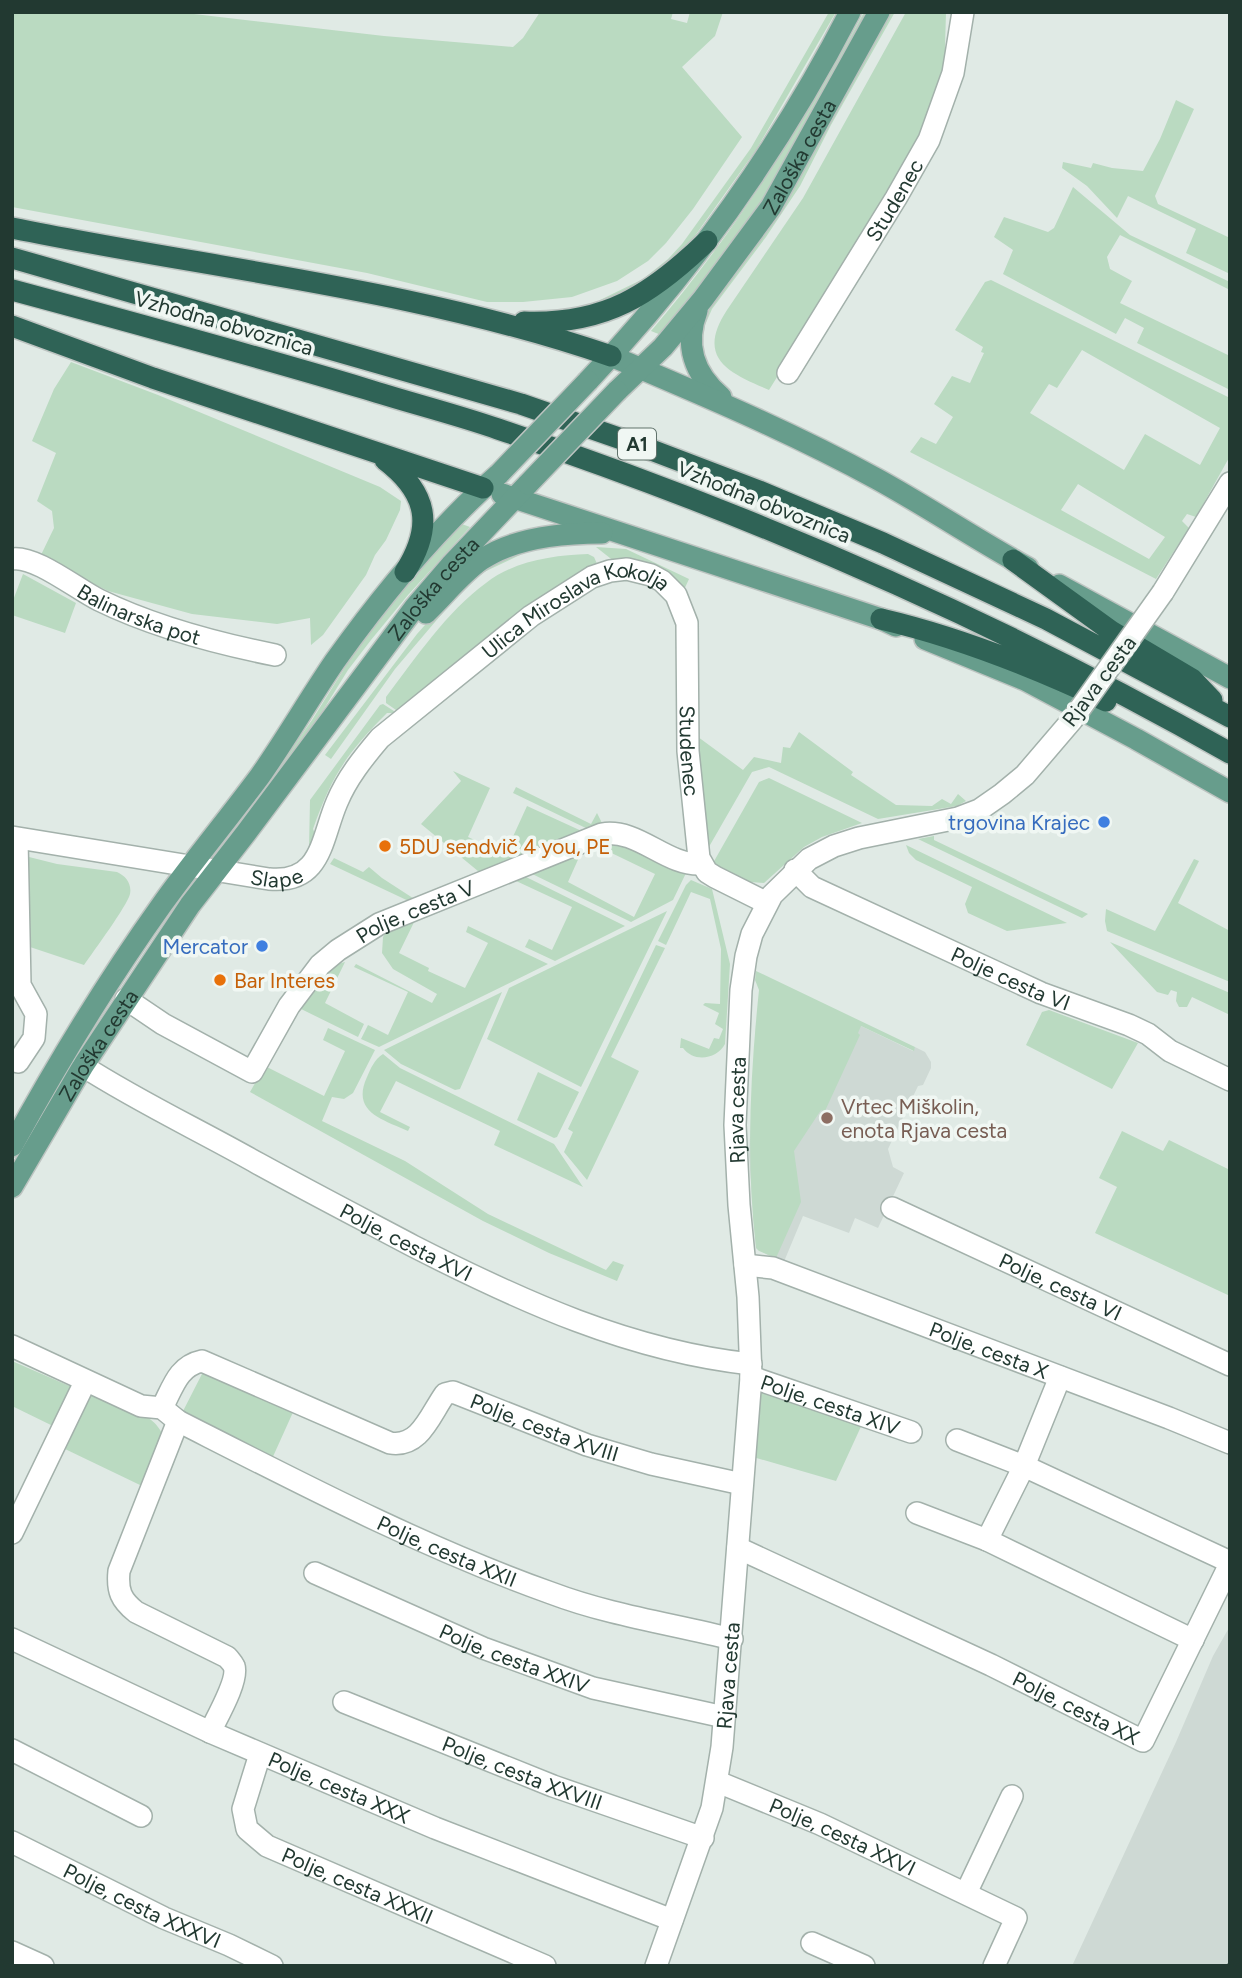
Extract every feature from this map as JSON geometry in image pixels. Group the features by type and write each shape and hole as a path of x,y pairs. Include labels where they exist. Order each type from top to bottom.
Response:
{"highway":[{"path":"12,229 286,277 487,318 611,356"},
{"path":"487,318 538,323 568,321 596,314 650,290 707,241"},
{"name":"Vzhodna obvoznica","path":"12,258 521,404 634,443 760,491 883,543 1046,619 1229,716"},
{"name":"Vzhodna obvoznica","path":"12,290 205,342 457,416 622,472 749,520 874,573 1023,643 1230,752"},
{"path":"12,326 165,382 369,449 491,481"},
{"path":"369,449 399,470 411,484 423,509 422,534 417,552 405,572"},
{"path":"1013,560 1111,631 1192,680 1229,716"},
{"path":"881,619 919,628 1026,666 1149,723 1196,733"}],"main road":[{"name":"Zaloška cesta","path":"12,1146 44,1088 164,902 261,774 335,662 405,572 460,510 587,382 677,280 777,140 850,12"},
{"name":"Zaloška cesta","path":"12,1187 83,1066 190,905 415,607 521,491 663,347 703,299 771,207 879,12"},
{"path":"703,299 692,328 693,360 713,391 740,410"},
{"path":"611,356 740,410 885,483 1013,560 1230,678"},
{"path":"491,481 630,535 881,619 1025,681 1230,792"},
{"path":"382,651 489,555 525,542 561,535 630,535"}],"street":[{"name":"Studenec","path":"788,373 929,140 953,73 963,12"},
{"name":"Rjava cesta","path":"656,1966 702,1838 718,1782 732,1639 751,1370 735,1125 740,1005 749,943 767,903 795,870 817,854 845,842 958,818 979,810 1024,775 1072,720 1163,592 1230,483"},
{"name":"Balinarska pot","path":"12,558 30,561 100,601 168,628 223,644 275,654"},
{"name":"Ulica Miroslava Kokolja","path":"475,660 531,616 592,577 627,569 643,572 662,581 680,601 688,635"},
{"name":"Studenec","path":"688,635 688,751 693,818 701,864"},
{"name":"Slape","path":"14,838 279,880 294,878 306,870 320,852 336,803 366,754 405,717 475,660"},
{"name":"Polje, cesta V","path":"126,999 163,1024 252,1072 289,1006 320,965 338,950 380,924 602,834 620,833 687,864 701,864 715,877 767,903"},
{"path":"14,838 20,985 36,1014 34,1038 19,1062"},
{"name":"Polje cesta VI","path":"795,870 811,887 1041,993 1129,1025 1148,1034 1170,1051 1230,1080"},
{"name":"Polje, cesta XVI","path":"83,1066 318,1197 471,1275 583,1324 624,1338 751,1370"},
{"name":"Polje, cesta VI","path":"892,1208 1230,1365"},
{"name":"Polje, cesta X","path":"745,1265 773,1268 1230,1443"},
{"name":"Polje, cesta XXII","path":"12,1346 85,1382 141,1406 170,1415 378,1521 504,1576 591,1606 732,1639"},
{"name":"Polje, cesta XVIII","path":"170,1415 183,1369 202,1361 390,1443 408,1443 421,1433 445,1394 453,1392 587,1445 651,1464 742,1484"},
{"name":"Polje, cesta XIV","path":"751,1370 911,1432"},
{"path":"987,1540 1024,1466 1060,1377"},
{"path":"12,1533 85,1382"},
{"path":"170,1415 119,1572 119,1593 136,1612 227,1657 234,1666 235,1674 230,1689 210,1732"},
{"path":"917,1513 987,1540 1193,1640 1230,1563 1024,1466 957,1440"},
{"name":"Polje, cesta XX","path":"738,1548 991,1665 1143,1741 1193,1640"},
{"name":"Polje, cesta XXIV","path":"315,1573 483,1648 593,1688 724,1717"},
{"name":"Polje, cesta XXX","path":"12,1639 260,1754 435,1828 672,1920"},
{"name":"Polje, cesta XXVIII","path":"344,1702 553,1786 702,1838"},
{"path":"12,1750 141,1815"},
{"name":"Polje, cesta XXXII","path":"260,1754 243,1809 247,1829 267,1846 545,1966"},
{"name":"Polje, cesta XXVI","path":"718,1782 820,1824 1016,1918 994,1966"},
{"path":"966,1893 1012,1796"},
{"name":"Polje, cesta XXXVI","path":"12,1842 164,1918 272,1966"},
{"path":"812,1942 864,1966"},
{"path":"12,1952 43,1966"}],"shaded area":[{"name":"Vrtec Miškolin, enota Rjava cesta","path":"815,1004 913,1051 915,1047 925,1052 931,1062 931,1068 923,1085 918,1086 888,1149 893,1167 904,1173 878,1228 855,1218 849,1233 803,1216 783,1264 756,1248 749,1156 756,1023 795,1041"},
{"path":"1230,1626 1230,1966 1072,1966 1213,1656"}],"green space":[{"path":"12,12 193,12 384,36 513,47 523,38 540,12 673,12 671,19 687,23 690,12 723,12 715,36 682,67 742,137 693,209 648,261 617,281 572,297 523,302 487,302 367,273 12,207"},
{"path":"829,12 836,12 756,150 687,247 655,277 598,305 600,300 643,279 682,244 751,148"},
{"path":"864,12 869,12 773,187 726,255 661,335 651,331 711,256 766,177"},
{"path":"888,12 895,12 800,186 712,309 705,325 701,351 704,315"},
{"path":"906,12 946,12 945,47 950,49 932,115 891,194 769,390 741,377 721,362 715,341 718,327 803,198"},
{"path":"1176,100 1194,109 1155,196 1158,204 1230,238 1230,274 1186,253 1196,229 1128,196 1117,218 1087,186 1062,168 1063,162 1091,168 1093,163 1143,171"},
{"path":"1073,187 1130,235 1230,282 1230,290 1120,235 1107,257 1110,269 1132,281 1120,303 1230,356 1230,390 1137,343 1144,328 1125,318 1116,334 1003,274 1013,250 994,237 1004,217 1048,232 1054,228"},
{"path":"991,280 1230,398 1230,456 1196,517 1187,514 1182,521 1189,528 1156,579 910,452 921,437 936,444 953,417 934,404 952,376 970,383 984,353 981,352 983,347 955,330 985,282","holes":["1082,350 1220,428 1200,465 1145,434 1124,470 1030,413 1049,384 1057,388","1078,484 1165,537 1149,559 1061,510"]},
{"path":"71,362 380,487 401,501 400,510 386,540 375,555 366,575 323,635 311,645 310,618 277,624 192,614 108,591 40,557 54,528 52,511 37,501 56,453 32,441 54,389"},
{"path":"459,523 470,527 371,640 348,670 304,741 245,821 241,820 312,720 364,637"},
{"path":"596,547 626,549 689,579 683,592 615,562"},
{"path":"523,549 520,555 482,573 458,595 395,669 331,759 325,755 417,634 457,589 479,569"},
{"path":"588,554 594,557 598,566 401,710 396,710 386,703 386,697 432,636 458,607 486,583 522,564"},
{"path":"23,574 76,603 65,633 12,615 12,603"},
{"path":"383,704 397,713 387,713 361,740 342,766 320,810 313,829 316,836 309,849 310,800"},
{"path":"799,732 853,772 851,775 896,805 932,806 942,799 951,804 958,794 966,801 957,806 878,819 769,767 752,772 706,852 694,734 743,770 754,757 781,763 783,747 790,748"},
{"path":"453,771 490,788 468,837 505,854 527,806 586,833 484,876 421,824 461,781"},
{"path":"769,778 862,823 822,837 804,847 764,883 750,882 733,874 730,878 713,863 759,782"},
{"path":"516,787 591,824 597,813 602,823 592,831 513,793"},
{"path":"934,836 934,840 1088,914 1082,918 918,839"},
{"path":"610,838 687,871 673,900 631,922 524,870 585,844 568,882 634,917 655,874 597,846"},
{"path":"906,845 1067,923 1007,931 968,913 965,904 972,887 916,860"},
{"path":"29,857 57,864 117,872 126,878 130,890 128,900 84,965 24,945 24,867"},
{"path":"334,858 363,872 369,867 419,902 415,904 330,864"},
{"path":"1194,859 1199,861 1178,903 1230,931 1230,982 1107,931 1106,909 1155,931"},
{"path":"518,873 625,926 555,961 525,947 529,939 552,950 572,907 514,880"},
{"path":"691,880 712,889 730,964 725,1044 717,1053 705,1057 693,1056 680,1048 681,1038 709,1049 714,1038 719,1039 723,1029 715,1024 719,1013 703,1005 720,1004 721,949 710,899 691,892 666,945 658,941"},
{"path":"667,911 581,1087 487,1039 509,988"},
{"path":"418,914 399,953 429,968 428,971 465,988 488,943 466,932 468,926 548,964 379,1047 361,1039 368,1025 388,1035 408,992 354,967 356,964 432,1003 437,994 393,969 382,953 383,937 388,929"},
{"path":"1110,942 1230,993 1230,1015 1192,997 1187,1007 1179,1007 1176,1001 1177,992 1171,990 1168,995 1157,992"},
{"path":"656,945 665,948 611,1057 639,1071 587,1180 564,1152 573,1132 568,1129"},
{"path":"345,962 325,1003 364,1024 358,1037 297,1007 322,974"},
{"path":"756,971 915,1047 914,1051 861,1026 858,1033 860,1035 825,1111 821,1110 794,1151 801,1202 776,1258 756,1248 753,1216 750,1119 759,990 755,980"},
{"path":"502,992 460,1089 455,1090 401,1064 384,1050"},
{"path":"1049,1010 1138,1043 1112,1089 1026,1045 1042,1012"},
{"path":"328,1028 375,1050 353,1093 344,1099 332,1097 322,1121 405,1161 488,1214 606,1270 613,1261 624,1265 617,1281 549,1253 483,1221 250,1092 265,1066 324,1096 345,1051 323,1040"},
{"path":"383,1054 400,1068 554,1144 583,1187 494,1145 500,1131 396,1081 380,1112 410,1127 408,1131 379,1118 366,1106 363,1089 373,1064"},
{"path":"538,1072 579,1092 557,1137 554,1138 517,1120"},
{"path":"1122,1131 1163,1151 1169,1140 1230,1170 1230,1296 1095,1233 1117,1187 1099,1178"},
{"path":"12,1361 74,1388 55,1427 12,1406"},
{"path":"203,1372 294,1410 271,1461 181,1415"},
{"path":"758,1386 864,1420 836,1481 753,1457"},
{"path":"91,1395 111,1399 136,1410 162,1433 160,1452 146,1483 140,1485 65,1449 62,1443 85,1397"}],"place":[{"name":"trgovina Krajec","path":"1104,822"},
{"name":"5DU sendvič 4 you, PE","path":"385,846"},
{"name":"Mercator","path":"262,946"},
{"name":"Bar Interes","path":"220,980"},
{"name":"Vrtec Miškolin, enota Rjava cesta","path":"827,1118"}]}
